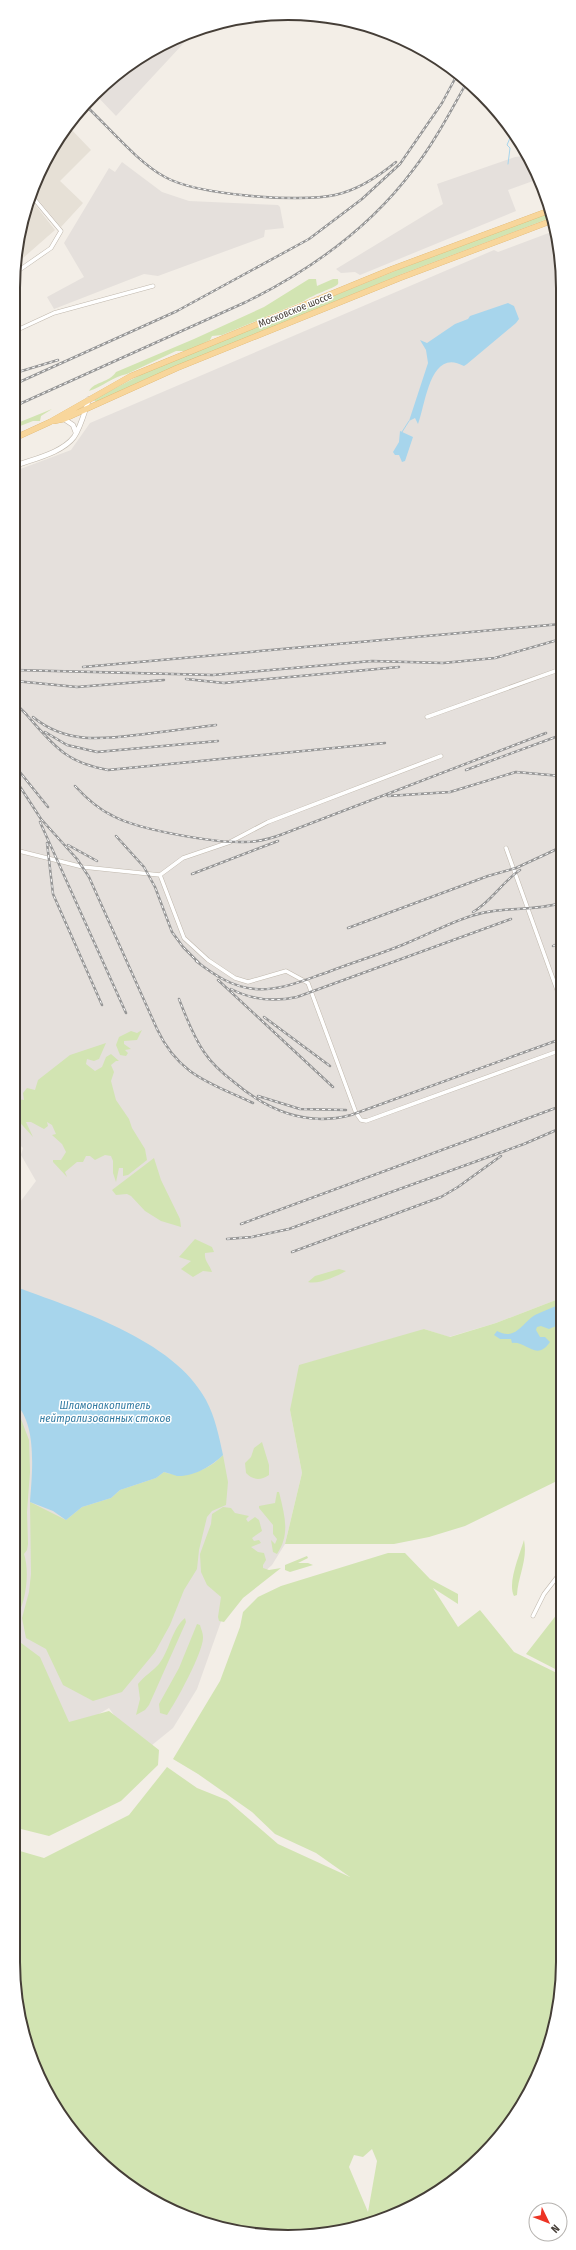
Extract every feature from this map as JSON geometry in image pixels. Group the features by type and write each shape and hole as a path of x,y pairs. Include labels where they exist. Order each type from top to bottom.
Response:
{"main road":[{"name":"Московское шоссе","path":"20,436 50,422 131,376 392,269 545,212"},
{"name":"Московское шоссе","path":"50,422 64,419 184,365 548,221"}],"street":[{"path":"21,269 51,248 61,231 35,200"},
{"path":"20,329 54,313 153,286"},
{"path":"20,464 57,449 70,441 75,435 89,399"},
{"path":"64,419 74,425 75,435"},
{"path":"427,717 556,671"},
{"path":"20,851 83,867 160,875 183,858 230,842 268,822 441,756"},
{"path":"506,848 556,987"},
{"path":"160,875 184,938 214,964 235,978 244,982 252,982 286,971 308,983 356,1113 361,1120 366,1121 556,1052"},
{"path":"533,1616 544,1594 556,1578"}],"shaded area":[{"path":"187,39 116,116 98,98 139,65"},
{"path":"72,130 91,150 60,181 83,203 61,227 36,197 40,185 56,154"},
{"path":"521,156 533,181 508,190 516,211 360,275 355,272 341,273 336,269 443,204 437,184 515,157"},
{"path":"122,162 162,192 189,201 278,205 280,207 284,228 265,230 264,237 158,276 144,274 54,309 47,297 84,277 64,243 109,168 115,172"},
{"path":"34,203 55,230 22,259 25,236"},
{"path":"550,232 554,253 556,288 556,1300 496,1323 449,1337 424,1329 290,1410 302,1473 285,1544 272,1565 236,1597 224,1613 197,1689 173,1728 141,1754 109,1708 70,1731 20,1657 20,1202 36,1181 21,1155 23,1148 20,1145 20,469 71,450 90,423 494,250 498,252"}],"green space":[{"path":"546,214 547,219 402,274 148,378 97,402 93,400 146,372 400,269"},
{"path":"309,279 316,279 317,286 333,279 338,279 338,283 337,285 304,301 222,335 212,336 210,340 185,351 176,351 89,391 95,385 113,376 116,372 264,307"},
{"path":"52,409 41,416 40,421 33,421 20,426 20,422"},
{"path":"142,1030 137,1040 124,1041 124,1044 131,1049 125,1050 128,1053 126,1056 120,1055 116,1045 119,1037 131,1031 137,1033"},
{"path":"106,1043 99,1059 94,1061 87,1059 86,1064 95,1071 102,1067 106,1057 111,1054 119,1061 116,1061 111,1065 114,1072 111,1081 116,1100 129,1119 132,1128 145,1149 147,1160 128,1175 123,1176 123,1168 119,1168 116,1182 113,1173 113,1161 111,1156 105,1155 95,1160 90,1156 86,1156 83,1162 77,1162 65,1172 67,1177 53,1162 53,1160 61,1160 66,1152 62,1144 52,1135 56,1134 52,1125 47,1122 48,1126 44,1129 31,1122 26,1122 33,1137 20,1123 20,1099 24,1100 23,1093 27,1088 35,1090 38,1080 70,1055"},
{"path":"154,1158 161,1180 180,1219 181,1227 161,1221 145,1211 131,1196 127,1194 116,1195 112,1190"},
{"path":"195,1239 212,1247 214,1252 205,1253 205,1258 212,1272 203,1271 193,1277 181,1269 191,1261 179,1257"},
{"path":"339,1269 346,1271 322,1281 312,1283 308,1282 315,1276"},
{"path":"556,1300 556,1481 465,1526 429,1537 394,1544 285,1544 302,1473 290,1410 299,1365 424,1329 450,1337 496,1323"},
{"path":"20,1417 29,1440 30,1472 27,1512 28,1544 27,1550 24,1554 27,1578 25,1596 20,1609"},
{"path":"262,1442 269,1465 269,1475 257,1479 246,1473 245,1463 251,1457 254,1448"},
{"path":"223,1455 228,1482 226,1505 212,1511 207,1517 199,1550 197,1569 184,1590 170,1625 155,1652 122,1692 93,1701 63,1685 46,1649 26,1638 22,1618 29,1592 31,1574 30,1502 66,1520 82,1507 111,1498 120,1490 156,1478 164,1472 180,1475 196,1472 217,1461"},
{"path":"277,1492 279,1492 285,1519 285,1533 284,1540 277,1554 273,1552 271,1540 275,1544 277,1539 273,1534 273,1525 259,1506 275,1503"},
{"path":"223,1507 231,1508 235,1513 249,1516 246,1519 248,1522 255,1517 259,1520 262,1531 252,1538 254,1541 259,1540 261,1543 251,1547 258,1552 264,1553 266,1560 263,1568 269,1570 281,1568 243,1598 224,1622 219,1621 218,1617 221,1597 207,1585 201,1572 200,1554 211,1524 212,1514"},
{"path":"524,1540 524,1561 517,1595 514,1596 512,1590 513,1576"},
{"path":"388,1553 405,1553 430,1579 458,1594 458,1604 433,1588 458,1627 480,1610 514,1652 556,1673 556,1962 554,1997 551,2014 536,2065 520,2096 501,2125 478,2152 451,2175 422,2194 391,2210 357,2221 323,2228 288,2230 253,2228 219,2221 185,2210 154,2194 125,2175 98,2152 75,2125 56,2096 40,2065 34,2048 22,1997 20,1962 20,1851 44,1858 129,1815 167,1767 197,1788 227,1800 278,1844 350,1877 316,1853 275,1834 252,1812 198,1774 173,1759 220,1681 240,1627 243,1612 258,1597 281,1586","holes":["372,2149 377,2161 368,2212 349,2167 354,2155 363,2157"]},
{"path":"307,1556 308,1558 298,1563 308,1563 313,1565 290,1572 285,1570 285,1565"},
{"path":"556,1615 556,1669 526,1654"},
{"path":"185,1618 186,1622 149,1705 145,1710 136,1715 140,1699 138,1684 159,1664 166,1653 177,1628"},
{"path":"197,1624 200,1625 203,1636 199,1653 183,1688 167,1715 160,1713 159,1704 179,1668"},
{"path":"20,1642 40,1657 69,1722 109,1711 159,1750 158,1765 121,1801 49,1836 20,1829"}],"water":[{"path":"508,303 514,306 519,319 516,323 464,366 453,362 444,364 437,370 427,391 418,424 415,418 409,421 428,363 426,350 420,340 427,343 455,324 468,319 470,316"},
{"path":"400,431 413,437 405,461 402,462 399,455 395,455 393,452 399,442"},
{"name":"Шламонакопитель нейтрализованных стоков","path":"20,1288 93,1316 147,1343 171,1360 191,1379 206,1400 214,1420 223,1455 208,1467 196,1473 177,1476 164,1472 156,1478 120,1490 111,1498 82,1507 66,1520 53,1511 30,1502 32,1449 27,1422 20,1409"},
{"path":"556,1306 556,1326 549,1329 541,1326 537,1327 536,1330 540,1337 545,1337 550,1342 545,1348 536,1351 517,1343 512,1343 511,1339 500,1339 494,1335 497,1331 504,1334 514,1332 535,1315"}],"waterway":[{"path":"508,164 510,148 507,145 510,137"},
{"path":"402,432 409,421"}],"railway":[{"path":"20,382 177,311 309,239 362,199 400,164 442,103 455,79"},
{"path":"20,404 246,302 270,290 316,262 358,229 396,191 428,149 464,87"},
{"path":"89,109 133,153 165,177 200,189 223,193 274,198 319,197 335,195 360,186 396,162"},
{"path":"20,371 58,360"},
{"path":"83,667 556,624"},
{"path":"20,670 213,675 372,661 443,663 495,658 556,640"},
{"path":"186,679 224,683 399,667"},
{"path":"20,681 77,687 164,680"},
{"path":"20,708 27,715"},
{"path":"24,712 60,750 80,762 108,770 385,743"},
{"path":"33,717 46,726 59,732 87,738 115,737 216,725"},
{"path":"45,732 67,745 97,752 218,741"},
{"path":"75,786 97,807 113,816 140,826 196,838 231,842 254,841 269,839 283,834 546,733"},
{"path":"466,770 556,737"},
{"path":"20,772 48,807"},
{"path":"388,796 450,792 516,772 556,776"},
{"path":"20,787 41,819 77,859 89,877 157,1029 175,1058 186,1068 210,1083 253,1103"},
{"path":"40,822 126,1013"},
{"path":"116,836 144,867 155,887 172,932 183,947 200,964"},
{"path":"192,874 278,841"},
{"path":"47,843 53,894 102,1005"},
{"path":"68,845 97,861"},
{"path":"540,857 556,849"},
{"path":"348,928 488,876 516,868 544,855"},
{"path":"473,912 485,903 520,870"},
{"path":"196,961 224,980 239,986 255,989 283,987 387,951 471,916 493,911 556,904"},
{"path":"231,989 247,996 263,999 272,1000 297,997 511,919"},
{"path":"218,980 333,1087"},
{"path":"179,999 196,1040 207,1056 225,1075 260,1101 274,1108 288,1114 319,1119 351,1115 556,1041"},
{"path":"264,1017 330,1066"},
{"path":"258,1096 300,1109 346,1110"},
{"path":"241,1224 556,1108"},
{"path":"227,1239 252,1237 289,1229 524,1144 556,1130"},
{"path":"292,1252 441,1197 458,1187 501,1156"}]}
